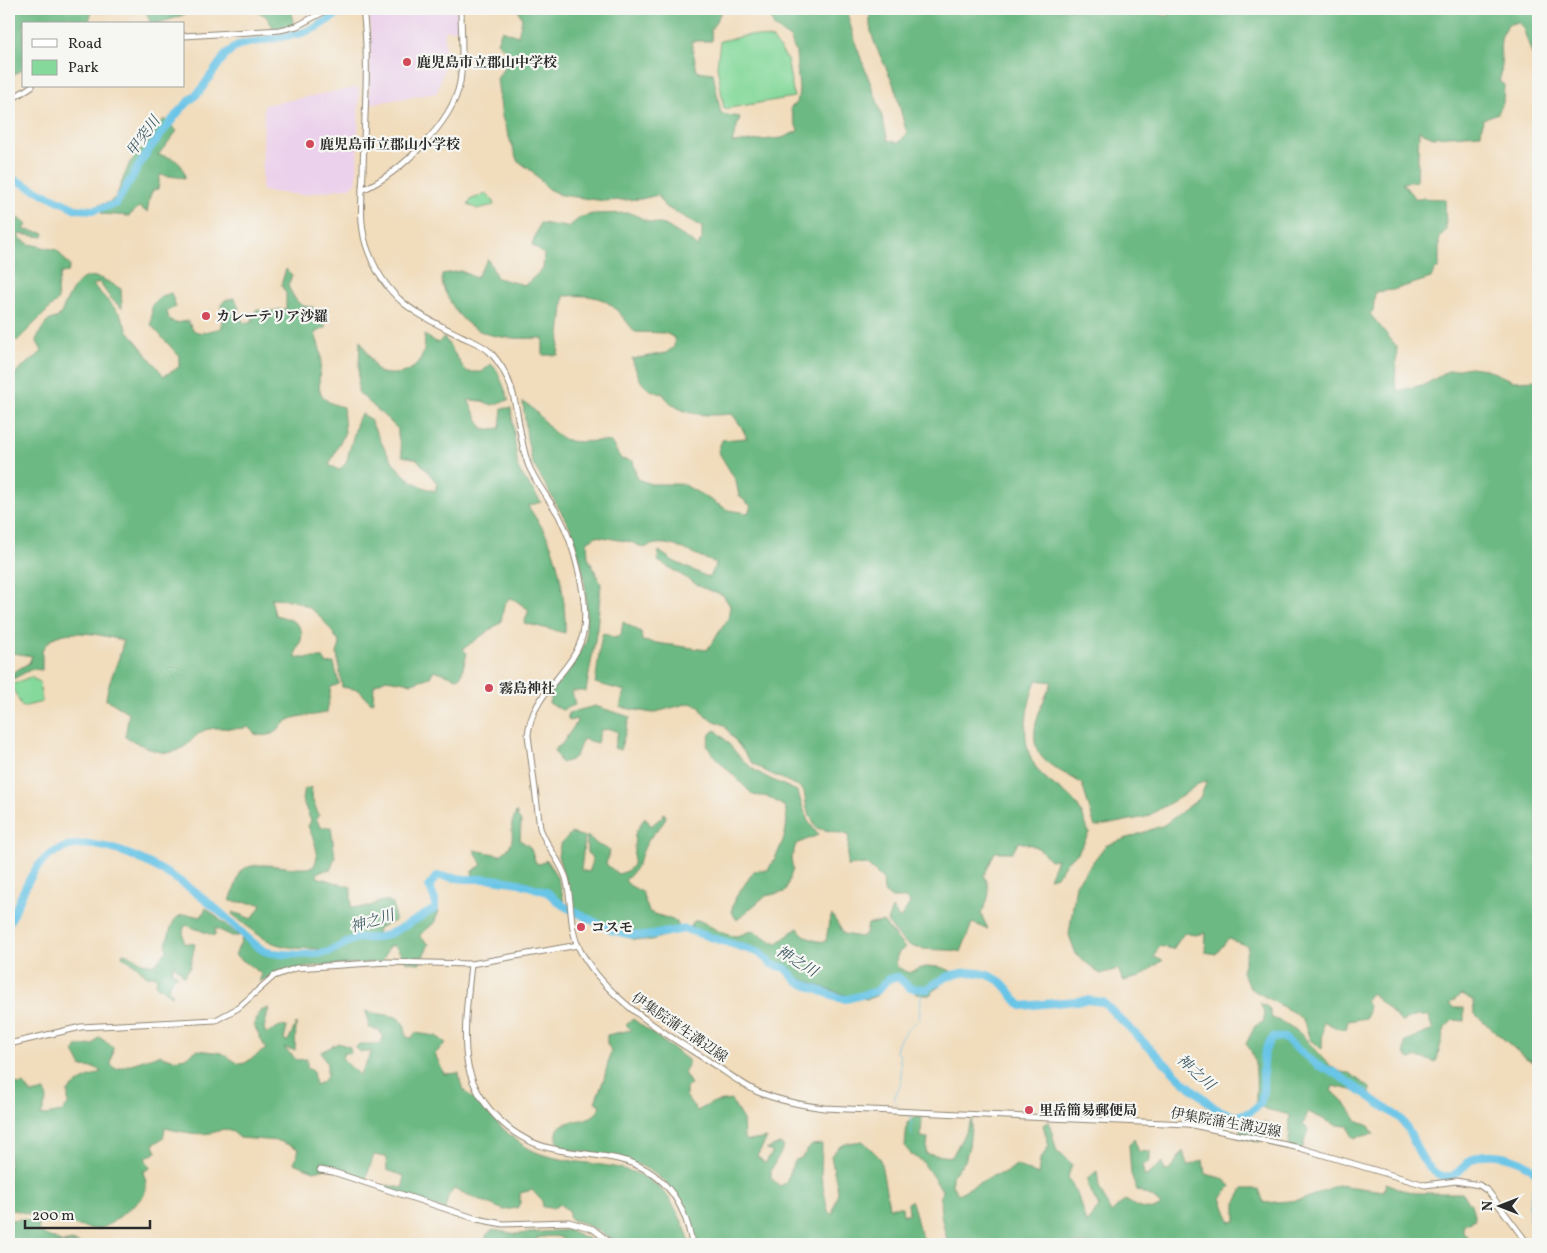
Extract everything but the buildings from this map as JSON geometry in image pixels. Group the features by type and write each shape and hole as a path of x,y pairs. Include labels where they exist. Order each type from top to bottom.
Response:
{"main road":[{"path":"185,36 280,30 297,26 329,9"},
{"name":"伊集院蒲生溝辺線","path":"363,9 366,56 361,214 366,243 373,263 388,289 405,306 489,351 503,370 516,397 529,466 573,544 582,599 583,633 570,661 537,704 529,722 528,735 540,828 544,840 562,868 578,945 594,971 623,1002 742,1083 778,1099 824,1108 1188,1124 1300,1148 1425,1185 1456,1181 1479,1185 1495,1200 1528,1244"},
{"path":"362,190 394,173 438,126 454,102 461,69 461,9"},
{"path":"9,100 29,88"},
{"path":"9,1044 81,1027 216,1020 238,1008 274,976 296,968 387,962 471,964 578,945"},
{"path":"471,964 467,1058 476,1089 491,1111 502,1123 532,1143 553,1149 618,1159 640,1166 657,1177 671,1189 682,1210 690,1229 692,1244"},
{"path":"320,1170 333,1172 477,1219 504,1224 569,1222 593,1229 612,1244"}],"shaded area":[{"name":"鹿児島市立郡山中学校","path":"368,9 457,9 458,30 445,30 444,68 437,93 369,104 370,24"},
{"name":"鹿児島市立郡山小学校","path":"359,87 357,181 352,187 302,195 262,191 264,105"}],"green space":[{"path":"9,9 195,9 162,22 150,22 146,11 92,12 90,22 22,22 22,70 14,74 10,81"},
{"path":"253,9 292,9 293,25 274,29 266,16"},
{"path":"518,9 723,9 711,30 712,41 691,41 697,71 713,73 721,114 740,117 732,143 782,138 798,131 790,108 797,103 799,90 796,53 790,38 774,27 768,9 846,9 856,45 879,106 888,140 899,143 907,133 896,92 874,41 870,20 871,9 1155,9 1162,15 1169,16 1168,9 1538,9 1538,58 1533,57 1523,28 1518,22 1507,25 1503,33 1500,48 1502,67 1499,81 1504,85 1503,103 1498,113 1483,119 1481,134 1433,137 1419,131 1417,181 1402,183 1415,198 1445,199 1446,230 1439,238 1439,268 1434,271 1431,278 1393,290 1375,292 1373,311 1370,314 1397,347 1395,384 1398,391 1426,384 1448,371 1470,367 1486,369 1513,381 1538,380 1538,1039 1536,1063 1524,1057 1474,1013 1473,1000 1461,995 1449,1004 1454,1008 1464,1008 1464,1021 1453,1020 1445,1028 1436,1063 1426,1059 1409,1059 1404,1053 1405,1041 1433,1030 1428,1016 1417,1016 1402,1022 1371,993 1365,1001 1369,1006 1366,1018 1348,1021 1346,1029 1339,1029 1323,1021 1322,1049 1310,1040 1304,1022 1296,1014 1251,989 1242,972 1248,946 1228,939 1216,954 1205,952 1206,933 1195,935 1184,933 1173,949 1159,946 1154,957 1163,960 1140,977 1123,981 1118,969 1100,974 1076,954 1069,935 1076,884 1105,846 1164,825 1200,798 1207,781 1198,784 1182,796 1146,817 1095,827 1082,784 1052,766 1042,757 1037,748 1035,737 1038,714 1052,682 1036,680 1026,721 1027,748 1039,772 1079,808 1089,833 1078,853 1068,860 1057,876 1049,878 1057,859 1050,860 1034,846 1019,842 1012,852 995,852 984,876 989,891 986,905 981,914 988,929 972,923 961,952 916,948 903,941 887,922 892,908 900,919 910,903 905,898 892,898 884,892 883,879 866,864 847,866 849,835 816,828 807,809 804,792 798,786 767,772 751,762 724,725 706,717 699,706 690,703 652,713 620,707 625,691 595,683 603,633 615,638 621,635 623,622 641,632 642,641 707,650 728,619 730,606 723,595 703,588 658,561 659,551 673,561 710,578 716,563 671,545 653,545 644,548 631,542 596,536 587,542 588,557 601,584 597,629 586,691 572,691 575,705 562,710 549,703 553,688 567,672 586,642 586,591 581,563 571,529 532,462 523,402 529,405 553,431 564,439 574,442 611,442 621,459 633,461 637,479 651,484 683,484 728,510 748,513 751,506 739,496 736,481 718,451 722,440 747,438 732,414 703,415 685,411 669,402 663,394 645,386 639,378 632,359 666,353 674,347 675,338 665,333 635,332 606,301 589,296 564,296 558,355 543,355 543,338 503,337 479,331 459,315 445,292 442,274 461,271 476,278 488,259 497,278 525,285 543,269 544,254 532,245 540,223 568,227 581,217 593,214 631,213 649,222 665,225 691,241 697,247 702,239 702,227 664,206 658,195 641,199 605,201 561,195 548,189 533,172 517,160 502,117 497,79 506,64 509,54 497,42 502,30 518,36 522,19"},
{"path":"750,35 773,39 787,59 794,97 724,109 717,66 720,41"},
{"path":"164,119 177,131 158,155 168,157 180,164 185,178 160,175 158,189 153,190 150,196 147,212 139,207 129,216 102,214 98,205 110,202 116,197 129,164"},
{"path":"486,194 493,200 494,205 477,209 468,204 472,199"},
{"path":"18,218 27,224 24,230 44,233 43,237 20,234 18,237 29,244 57,250 70,266 68,272 61,273 57,289 58,300 17,341 9,335 9,232 12,223 16,223"},
{"path":"286,269 292,275 288,286 295,299 304,306 313,307 318,319 326,327 315,333 321,357 319,384 322,396 333,404 343,407 345,432 329,465 339,470 346,463 358,419 362,414 369,418 387,452 402,472 422,487 435,491 437,483 417,459 402,456 398,429 358,392 360,340 378,372 397,374 413,368 423,355 425,346 424,335 438,343 444,337 468,372 482,372 491,364 497,370 509,400 492,405 482,401 468,400 483,430 500,428 502,408 511,408 518,469 541,502 528,506 543,528 552,546 559,570 563,596 565,633 524,623 529,610 509,598 504,605 501,622 463,649 467,653 461,676 457,678 434,670 430,677 412,683 386,679 374,685 373,702 370,702 359,690 342,687 337,653 340,644 327,624 305,605 295,601 271,598 275,615 291,620 299,626 302,636 296,652 296,658 323,658 327,664 334,663 339,684 331,687 327,712 293,718 275,732 267,735 255,734 248,727 238,729 214,728 199,734 174,752 158,752 125,737 129,713 106,699 123,641 78,633 60,635 53,638 42,650 42,670 32,669 13,679 12,673 29,663 32,656 12,653 9,670 9,445 13,379 17,371 42,351 36,340 42,329 46,323 59,316 74,288 85,278 91,277 105,280 121,289 122,308 111,299 99,282 93,285 120,314 128,331 164,376 179,367 179,356 151,325 152,305 162,296 171,293 176,307 167,311 169,319 175,323 188,321 193,330 200,333 222,328 221,305 225,300 234,298 244,323 251,323 256,310 286,309 286,293 281,285"},
{"path":"30,677 40,682 42,702 22,707 11,685"},
{"path":"595,706 630,717 620,750 614,748 618,732 612,729 601,730 597,743 583,739 574,757 561,763 554,750 562,744 577,722 576,719 570,721 568,719 568,713"},
{"path":"716,730 751,767 770,779 797,791 808,821 818,835 796,844 791,859 793,869 785,892 765,896 737,920 731,912 736,897 754,871 768,870 777,855 787,824 785,807 769,797 753,795 714,756 707,746 710,734"},
{"path":"312,787 311,796 319,816 316,818 320,827 331,827 335,857 331,869 318,872 317,877 351,887 351,907 367,907 383,901 393,904 395,921 378,928 377,935 439,911 434,923 420,935 429,944 420,963 407,962 395,946 389,946 382,962 313,966 275,974 259,982 262,974 235,955 243,937 264,955 318,956 319,949 290,947 271,942 254,932 232,914 233,912 252,919 262,904 230,901 241,870 259,865 295,868 313,867 316,862 317,852 308,826 311,821 302,799 305,789"},
{"path":"516,812 521,821 520,840 530,847 536,863 540,864 546,860 550,865 558,880 564,903 547,890 521,880 473,877 472,871 482,865 474,850 500,855 507,850 511,843 512,824"},
{"path":"664,813 666,816 663,823 646,844 637,865 625,880 629,885 642,892 649,912 676,921 681,931 648,941 632,939 573,907 558,856 560,845 571,833 585,837 581,870 589,872 592,864 592,859 587,853 587,836 598,845 610,850 606,864 618,874 629,870 633,864 635,834 645,817 651,826"},
{"path":"206,908 239,936 232,936 215,928 215,936 186,925 183,930 184,943 195,944 190,967 184,976 174,964 172,971 178,976 174,977 168,989 172,994 171,996 156,985 157,976 147,976 133,963 122,957 123,953 143,962 155,964 167,951 167,941 175,920 181,915 201,917"},
{"path":"832,915 844,934 860,937 866,934 868,924 883,922 905,948 897,956 897,967 909,973 933,966 945,968 957,975 943,982 930,995 914,992 899,979 886,983 876,996 867,999 845,995 809,982 799,978 784,966 714,937 689,931 693,922 698,920 720,932 735,936 754,931 776,944 798,928 810,939 826,941"},
{"path":"1260,1003 1269,1008 1272,1018 1296,1030 1334,1069 1349,1073 1370,1088 1370,1094 1333,1086 1331,1091 1346,1104 1356,1121 1369,1126 1374,1134 1356,1139 1352,1137 1348,1126 1336,1125 1308,1112 1303,1125 1308,1129 1302,1150 1289,1148 1290,1115 1265,1109 1256,1102 1255,1064 1246,1044 1255,1026 1263,1022 1265,1015"},
{"path":"269,1008 264,1028 266,1034 280,1026 287,1027 284,1040 288,1041 296,1024 295,1050 284,1048 297,1060 307,1059 307,1068 313,1071 315,1085 327,1077 327,1064 321,1052 338,1043 350,1047 351,1053 344,1053 342,1058 359,1075 372,1052 361,1052 355,1048 359,1044 381,1044 383,1037 379,1030 369,1028 366,1011 398,1018 405,1028 406,1037 412,1038 415,1033 436,1036 446,1043 435,1054 444,1074 459,1073 461,1085 466,1092 517,1140 544,1155 619,1168 636,1173 652,1182 665,1194 677,1212 687,1232 689,1244 625,1244 585,1224 570,1219 568,1210 559,1204 554,1208 543,1207 542,1201 532,1190 520,1193 520,1203 517,1208 504,1210 454,1189 448,1196 445,1210 386,1189 386,1185 403,1188 404,1176 387,1170 386,1157 374,1155 365,1181 344,1172 326,1168 314,1171 294,1163 299,1149 279,1141 240,1138 233,1132 223,1129 201,1134 165,1128 163,1139 153,1144 157,1152 145,1158 150,1168 143,1172 146,1182 144,1194 113,1222 99,1229 56,1221 9,1209 9,1077 18,1085 24,1084 32,1094 45,1091 47,1099 41,1116 61,1112 68,1105 68,1091 81,1081 101,1072 96,1068 82,1067 74,1052 77,1046 93,1045 99,1037 113,1047 111,1065 116,1069 159,1055 175,1060 185,1058 197,1050 222,1053 239,1064 245,1063 266,1049 254,1026 260,1011"},
{"path":"633,1019 688,1060 684,1073 691,1084 686,1088 686,1096 697,1111 712,1103 731,1100 743,1120 744,1138 749,1141 767,1138 757,1156 765,1163 773,1152 766,1150 779,1144 784,1146 771,1170 771,1178 780,1186 786,1183 794,1161 801,1158 812,1145 822,1144 821,1177 828,1211 832,1215 838,1191 831,1156 841,1146 863,1141 880,1158 889,1207 902,1207 903,1215 909,1213 908,1203 911,1200 919,1229 928,1244 697,1244 688,1217 677,1196 663,1181 648,1170 610,1156 560,1149 557,1139 559,1128 564,1124 591,1117 601,1105 595,1102 604,1079 611,1050 607,1044 607,1035 631,1030 626,1025"},
{"path":"914,1117 922,1117 921,1137 928,1138 926,1154 952,1157 972,1119 965,1161 952,1176 952,1185 958,1194 992,1176 1007,1172 1016,1165 1038,1175 1040,1160 1049,1146 1043,1125 1049,1122 1057,1152 1072,1164 1068,1177 1078,1196 1086,1223 1099,1207 1088,1186 1088,1178 1097,1171 1099,1187 1111,1213 1125,1200 1138,1207 1147,1209 1161,1206 1154,1198 1137,1190 1131,1174 1129,1145 1134,1139 1139,1152 1150,1151 1150,1161 1142,1166 1145,1177 1163,1162 1164,1170 1169,1171 1183,1151 1187,1166 1203,1160 1205,1174 1222,1178 1231,1186 1221,1198 1230,1222 1236,1221 1236,1202 1243,1189 1259,1189 1264,1203 1302,1200 1337,1185 1384,1191 1386,1183 1402,1190 1419,1193 1462,1193 1471,1204 1475,1219 1463,1224 1463,1233 1468,1237 1468,1244 948,1244 940,1204 942,1190 922,1161 911,1154 905,1147 907,1123"},
{"path":"1266,1122 1280,1134 1278,1136 1268,1134 1259,1142 1237,1137 1243,1127"},
{"path":"9,1220 38,1221 39,1232 63,1243 72,1241 80,1244 9,1244"},
{"path":"493,1230 517,1234 569,1230 599,1244 567,1244 568,1242 565,1239 554,1236 537,1238 535,1244 490,1244 484,1242 487,1234"}],"waterway":[{"name":"甲突川","path":"9,177 76,209 94,210 116,204 147,152 180,110 200,91 226,54 238,45 302,33 315,28 346,9"},
{"name":"神之川","path":"9,923 27,884 41,863 61,849 84,845 109,848 134,856 160,869 204,899 262,950 281,954 307,955 322,953 331,951 355,939 374,938 398,930 435,909 435,900 429,886 437,876 493,879 519,883 547,892 562,905 611,930 645,936 685,929 760,953 771,964 785,968 798,982 839,998 847,999 877,991 888,979 898,977 910,988 928,989 944,978 973,972 992,977 1001,982 1022,1006 1087,1000 1103,1002 1182,1080 1215,1108 1231,1115 1250,1112 1260,1104 1265,1053 1273,1038 1283,1037 1317,1065 1335,1073 1400,1118 1422,1157 1440,1175 1451,1176 1474,1158 1495,1155 1521,1162 1534,1171 1538,1177"},
{"path":"898,1107 894,1099 901,1083 900,1055 896,1052 897,1047 904,1033 919,1019 922,989"},
{"path":"903,1114 911,1115 912,1136"},
{"name":"神之川","path":"1538,1184 1535,1191 1532,1214 1538,1244"}],"place":[{"name":"鹿児島市立郡山中学校","path":"407,62"},
{"name":"鹿児島市立郡山小学校","path":"310,144"},
{"name":"カレーテリア沙羅","path":"206,316"},
{"name":"霧島神社","path":"489,688"},
{"name":"コスモ","path":"581,927"},
{"name":"里岳簡易郵便局","path":"1029,1110"}]}
